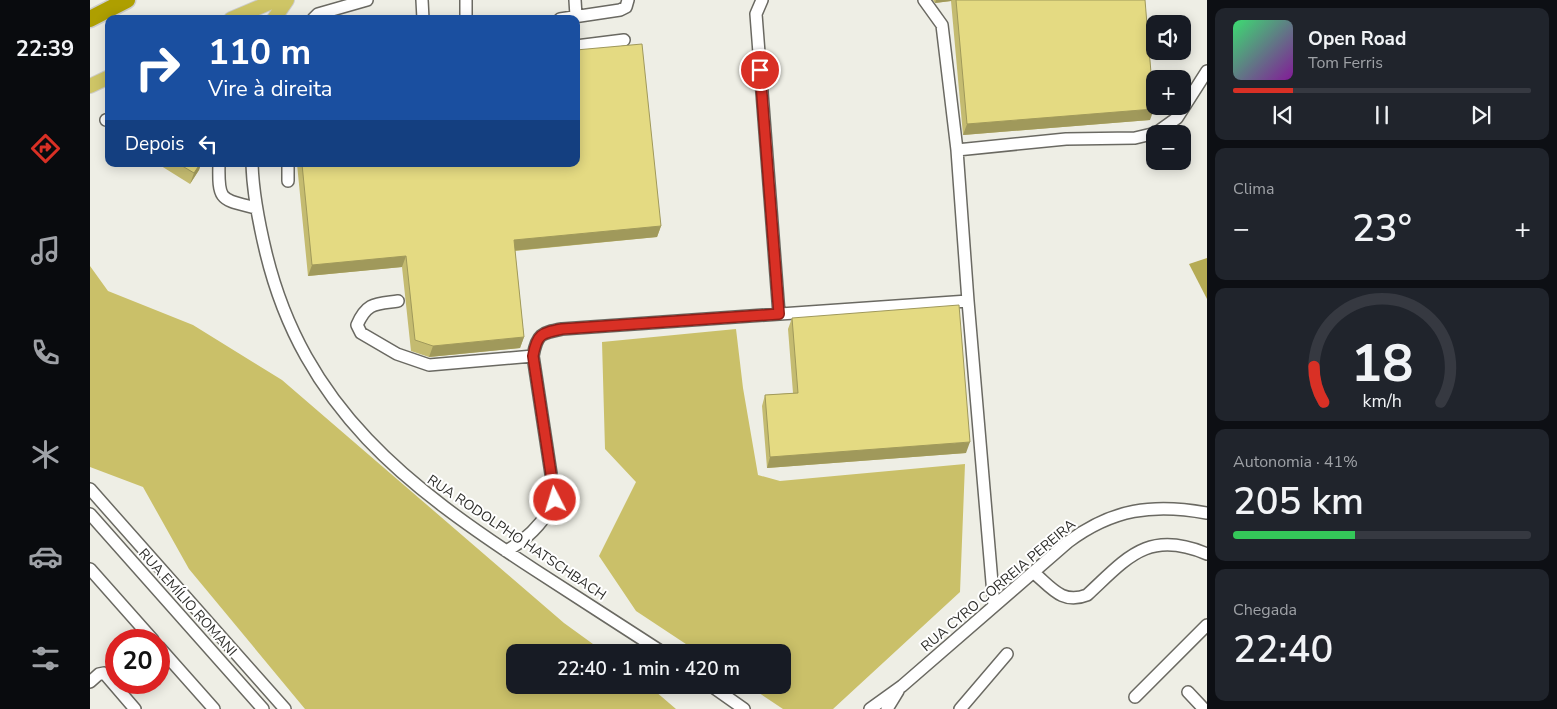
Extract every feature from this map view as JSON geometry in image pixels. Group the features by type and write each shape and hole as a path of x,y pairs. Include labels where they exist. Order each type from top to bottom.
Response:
{"highway":[{"path":"90,19 127,0"}],"main road":[{"path":"250,15 276,0"},
{"path":"277,15 287,0"},
{"path":"90,86 105,79"}],"street":[{"path":"317,15 367,0"},
{"path":"422,0 423,15"},
{"path":"466,0 466,15"},
{"path":"574,0 576,15"},
{"path":"580,15 620,10 626,7 628,0"},
{"path":"762,0 756,14 779,314"},
{"path":"924,0 942,25 957,150 994,606"},
{"path":"580,46 624,40"},
{"path":"957,150 1066,139 1135,138 1156,133 1177,118 1207,71"},
{"path":"219,167 218,187 222,196 229,201 256,208"},
{"name":"RUA RODOLPHO HATSCHBACH","path":"252,167 256,208 270,267 282,305 306,355 334,400 394,467 442,506 506,551 650,644"},
{"path":"288,167 288,181"},
{"path":"506,551 522,542 542,522 555,500 533,356 536,340 545,332 562,329 968,301"},
{"path":"398,302 371,305 362,313 357,325 361,333 396,354 429,365 533,356"},
{"path":"90,489 285,709"},
{"name":"RUA CYRO CORREIA PEREIRA","path":"870,709 902,686 1081,532 1114,516 1134,510 1154,508 1207,512"},
{"name":"RUA EMÍLIO ROMANI","path":"90,514 263,709"},
{"path":"1033,572 1062,597 1078,599 1087,595 1130,554 1148,547 1167,544 1207,554"},
{"path":"90,569 143,629"},
{"path":"1135,697 1207,625"},
{"path":"960,709 1008,654"},
{"path":"170,659 214,709"},
{"path":"90,682 99,674 104,673 135,709"},
{"name":"RUA CYRO CORREIA PEREIRA","path":"887,709 902,686"},
{"path":"1188,692 1204,709"},
{"path":"723,694 744,709"}],"shaded area":[{"path":"1207,258 1207,299 1189,264"},
{"path":"90,266 108,291 193,325 282,380 564,623 593,644 506,644 506,694 658,694 676,709 305,709 189,569 143,487 90,467"},
{"path":"736,329 743,388 758,475 780,481 965,464 960,592 833,709 783,709 760,694 791,694 791,644 686,644 636,611 599,556 636,482 605,449 602,342"}],"building":[{"path":"956,0 1145,0 1146,60 1150,60 1151,70 1146,70 1146,110 967,124"},
{"path":"642,44 661,226 514,240 524,337 433,346 415,340 406,256 312,265 302,167 580,167 580,50"},
{"path":"184,167 198,167 194,173"},
{"path":"959,305 970,442 770,457 765,395 798,393 792,318"}],"route":[{"path":"555,500 550,455 533,356 536,340 545,332 562,329 779,314 760,70"}]}
